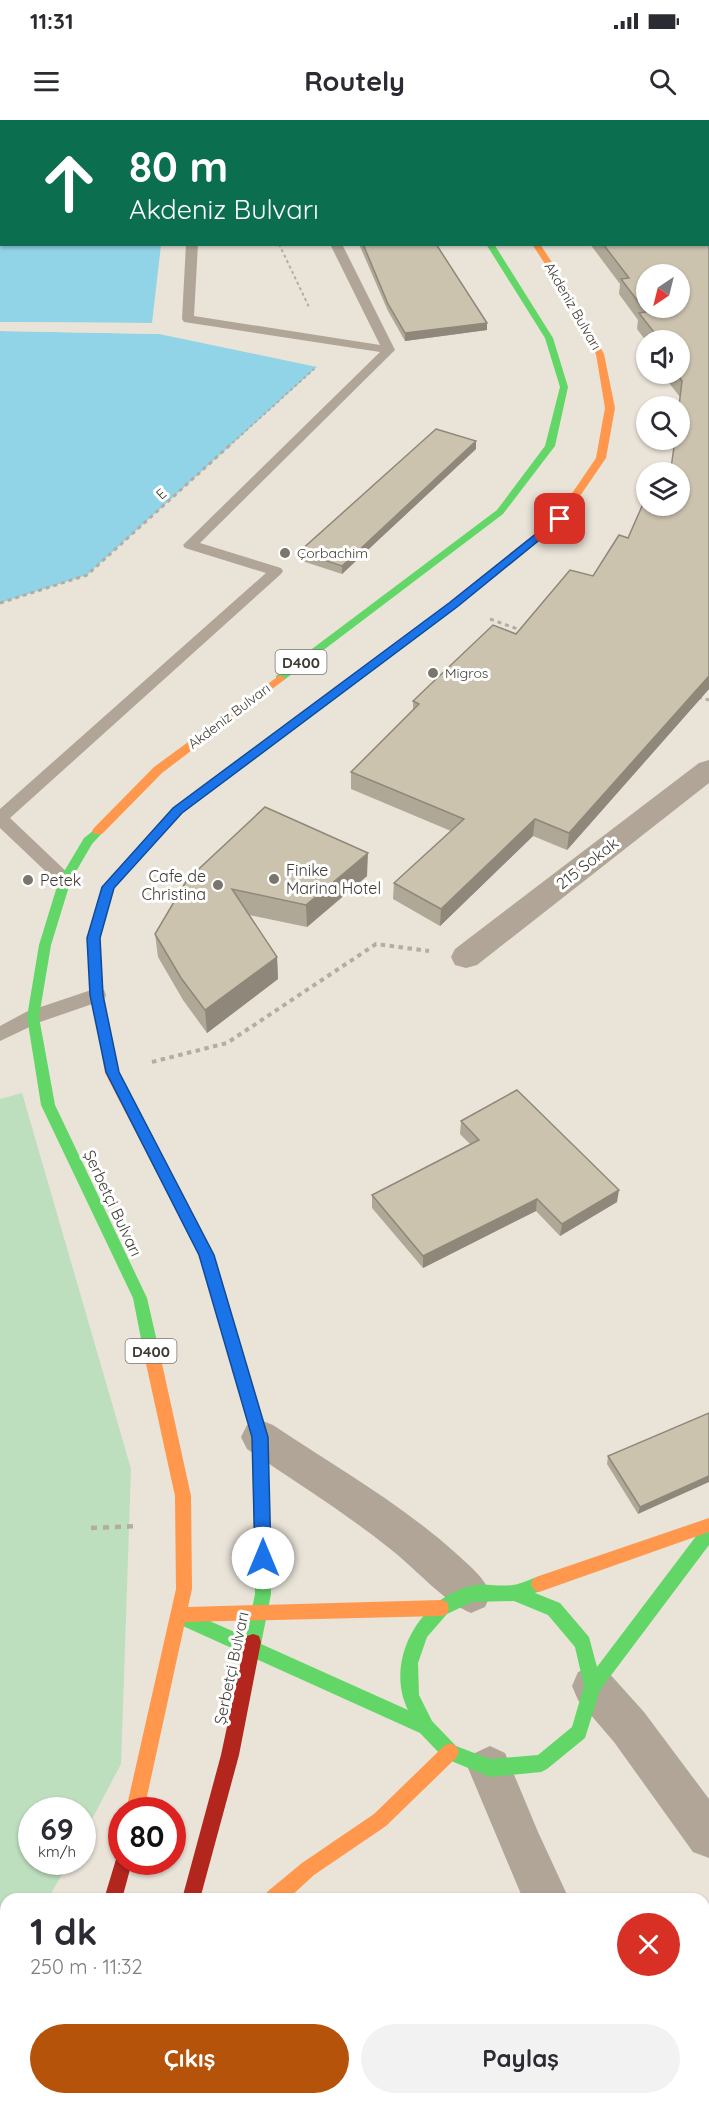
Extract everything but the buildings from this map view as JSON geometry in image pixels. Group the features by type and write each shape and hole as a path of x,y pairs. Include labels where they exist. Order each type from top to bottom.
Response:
{"main road":[{"name":"Akdeniz Bulvarı","path":"48,1105 33,1017 45,945 65,880 88,840 158,770 500,512 550,446 564,387 549,338 491,246"},
{"name":"Akdeniz Bulvarı","path":"112,1072 97,995 94,938 108,887 177,811 453,605 560,519 602,458 610,408 600,354 564,287 537,246"},
{"name":"Şerbetçi Bulvarı","path":"112,1072 206,1255 260,1437 263,1594 230,1755 193,1893"},
{"name":"Şerbetçi Bulvarı","path":"48,1105 140,1298 183,1496 184,1589 180,1616 138,1797"},
{"path":"180,1616 259,1614 456,1601 514,1593 709,1525"},
{"path":"456,1601 420,1632 409,1663 410,1696 426,1727 450,1752 490,1768 541,1763 579,1732 593,1686 709,1532"},
{"path":"514,1593 554,1610 569,1626 583,1643 593,1686"},
{"path":"180,1616 426,1727"},
{"path":"281,1893 308,1869 380,1820 450,1752"},
{"path":"115,1893 119,1875"}],"street":[{"name":"215 Sokak","path":"466,957 709,769"},
{"path":"260,1437 385,1521 428,1554 456,1601"},
{"path":"593,1686 629,1727 709,1835"},
{"path":"490,1768 521,1846 543,1893"},
{"path":"709,1825 709,1835"}],"lane":[{"path":"192,246 188,319 388,350"},
{"path":"337,246 388,350"},
{"path":"65,880 0,818 276,571 190,545 388,350"},
{"path":"0,1034 33,1017 97,995"}],"path":[{"path":"280,246 315,319 370,313"},
{"name":"E","path":"0,603 87,575 317,367"},
{"path":"453,605 531,634"},
{"path":"698,696 709,700"},
{"path":"112,1072 227,1043 376,944 466,957"}],"green space":[{"path":"22,1093 131,1469 121,1764 96,1811 96,1797 18,1797 18,1875 62,1875 51,1893 0,1893 0,1099"}],"water":[{"path":"0,246 161,246 152,323 0,322"},
{"path":"0,331 159,334 317,367 87,575 0,603"}],"pier":[{"path":"0,322 152,323 153,326 0,325"},
{"path":"0,328 157,331 159,334 0,331"}],"traffic: fast":[{"path":"280,678 500,512 550,446 564,387 549,338 491,246"},
{"path":"164,825 177,811 443,613"},
{"path":"98,831 88,841 65,880 45,945 33,1017 48,1105 140,1298 153,1359"},
{"path":"196,1235 206,1255 260,1437 263,1594 253,1642"},
{"path":"593,1686 709,1532"},
{"path":"514,1593 554,1609 583,1643 593,1686 579,1732 541,1763 490,1768 450,1752 426,1727 410,1696 409,1663 420,1632 441,1608 471,1594 514,1593 539,1584"},
{"path":"180,1616 426,1727"}],"traffic: slow":[{"path":"443,613 560,519 601,458 610,408 600,354 564,287 537,246"},
{"path":"98,831 158,770 280,678"},
{"path":"164,825 108,887 94,938 97,995 112,1073 196,1235"},
{"path":"138,1797 184,1589 183,1496 153,1359"},
{"path":"539,1584 709,1525"},
{"path":"187,1615 441,1608"},
{"path":"281,1893 308,1869 380,1820 450,1752"}],"traffic: jam":[{"path":"193,1893 230,1755 253,1642"},
{"path":"115,1893 119,1875"}],"place":[{"name":"Çorbachim","path":"285,553"},
{"name":"Migros","path":"433,673"},
{"name":"Finike Marina Hotel","path":"274,879"},
{"name":"Petek","path":"28,880"},
{"name":"Cafe de Christina","path":"218,885"}],"route":[{"path":"263,1558 260,1437 206,1255 112,1072 97,995 94,938 108,887 177,811 453,605 560,519"}]}
